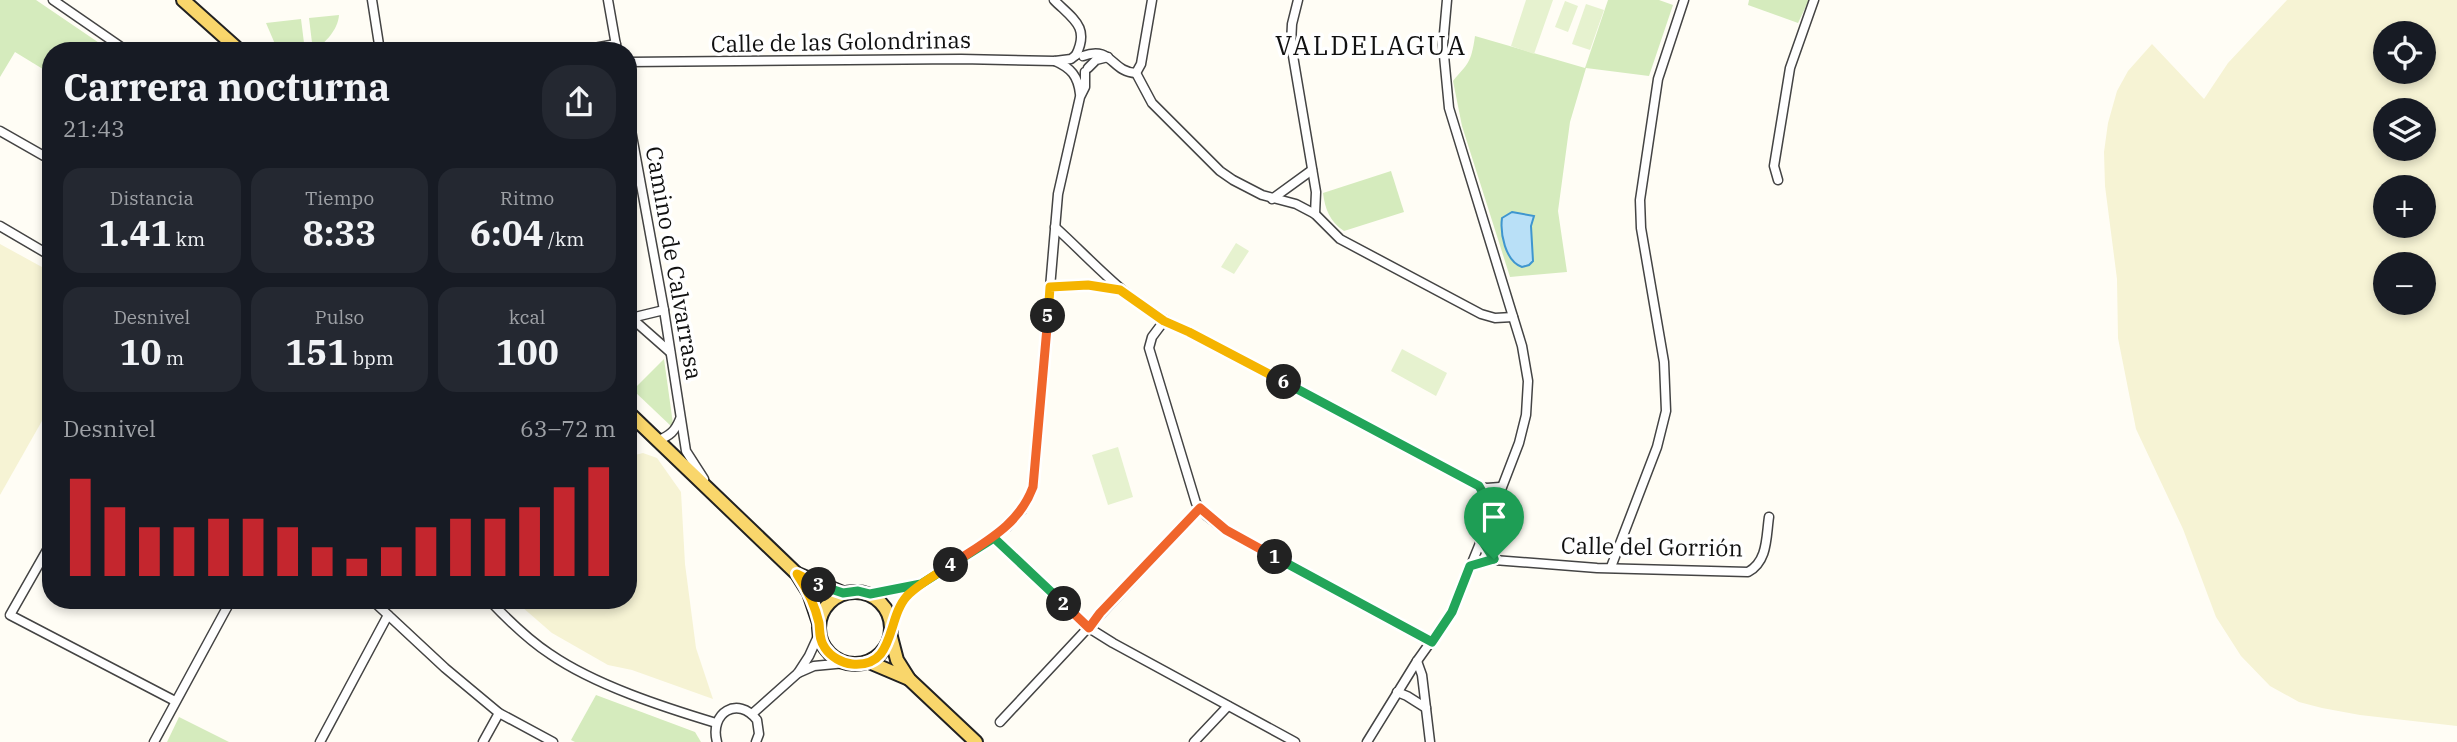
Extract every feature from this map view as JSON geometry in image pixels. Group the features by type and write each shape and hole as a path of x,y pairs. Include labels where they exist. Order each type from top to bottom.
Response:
{"main road":[{"path":"183,0 230,42"},
{"path":"637,420 797,574 809,593 824,647 832,656 846,663 869,662 886,648 891,631"},
{"path":"797,574 843,593"},
{"path":"819,629 823,611 832,600 843,593 858,591 870,594 889,612 897,660 909,678 976,742"},
{"path":"869,662 909,678"}],"street":[{"path":"53,0 114,42"},
{"path":"372,0 379,42"},
{"path":"608,0 615,42"},
{"path":"1054,0 1080,27 1082,42 1075,62 1080,97"},
{"path":"1136,73 1141,64 1152,0"},
{"path":"1298,0 1292,24 1291,44 1316,192 1315,214"},
{"path":"1367,742 1397,692 1452,612 1519,443 1528,397 1525,360 1455,131 1444,66 1447,0"},
{"path":"1611,567 1657,447 1666,411 1664,362 1641,228 1640,200 1658,79 1684,0"},
{"path":"1778,180 1774,166 1790,68 1814,0"},
{"path":"1075,62 1093,52 1101,52 1125,71 1136,73"},
{"path":"1087,70 1096,60 1108,57"},
{"name":"Calle de las Golondrinas","path":"637,62 961,59 1075,62"},
{"path":"891,631 906,597 921,584 994,538 1022,510 1033,487 1058,194 1080,97 1085,87 1088,61 1075,62"},
{"path":"1075,62 1087,70"},
{"path":"1136,73 1152,103 1220,171 1250,190 1272,199 1296,204 1315,214 1340,239 1466,306 1495,318 1513,317"},
{"path":"0,131 42,155"},
{"path":"1272,199 1312,170"},
{"name":"Camino de Calvarrasa","path":"637,171 664,310 686,451 715,494"},
{"path":"0,226 42,251"},
{"path":"1055,227 1112,279 1120,290 1164,321 1479,486 1500,486"},
{"path":"1092,285 1098,279 1100,270"},
{"path":"1050,287 1092,285 1120,290"},
{"path":"637,315 664,310"},
{"path":"1164,321 1152,337 1149,348 1188,481 1200,508 1226,530 1432,642"},
{"path":"637,322 670,352"},
{"path":"658,440 676,430 680,419"},
{"path":"1479,486 1487,499 1491,514"},
{"path":"1000,722 1200,508"},
{"name":"Calle del Gorrión","path":"1470,566 1494,559 1748,572 1756,568 1763,558 1769,517"},
{"path":"994,538 1089,628 1295,742"},
{"path":"1481,539 1494,559"},
{"path":"42,559 10,615 176,701"},
{"path":"870,594 921,584"},
{"path":"154,742 226,609"},
{"path":"381,609 499,713 553,742"},
{"path":"498,609 515,627 551,655 595,680 716,723"},
{"path":"320,742 387,615"},
{"path":"752,714 798,673 809,656 819,629"},
{"path":"1417,662 1422,675 1430,742"},
{"path":"798,673 814,666 846,663"},
{"path":"1397,692 1426,708"},
{"path":"1194,742 1228,705"},
{"path":"718,742 714,732 716,723 722,714 735,708 752,714 759,727 757,742"},
{"path":"483,742 499,713"}],"shaded area":[{"path":"2287,0 2457,0 2457,726 2322,708 2299,702 2270,686 2241,656 2216,617 2183,529 2136,429 2118,338 2117,279 2105,186 2104,152 2108,123 2117,91 2128,71 2152,44 2204,99 2228,63"},
{"path":"0,244 42,267 42,421 0,495"},
{"path":"643,453 657,458 681,492 685,564 696,648 713,699 632,670 608,665 552,633 524,609 637,609 637,454"}],"green space":[{"path":"0,0 36,0 98,42 42,42 42,68 15,52 0,77"},
{"path":"1526,0 1553,0 1534,54 1511,46"},
{"path":"1608,0 1659,0 1673,5 1649,76 1586,68 1570,122 1558,211 1567,272 1510,277 1462,126 1453,81 1468,62 1475,36 1585,68"},
{"path":"1749,0 1809,0 1798,23 1748,5"},
{"path":"1565,1 1578,6 1568,32 1555,27"},
{"path":"1586,4 1604,10 1590,50 1572,44"},
{"path":"339,15 336,26 324,42 312,42 309,18"},
{"path":"301,19 304,42 274,42 266,23"},
{"path":"1391,171 1404,212 1344,231 1335,224 1327,210 1323,193"},
{"path":"1236,243 1249,251 1234,274 1221,267"},
{"path":"1402,349 1447,373 1436,396 1391,371"},
{"path":"664,359 672,427 637,394 637,386"},
{"path":"1118,447 1133,497 1108,505 1092,455"},
{"path":"596,695 695,732 701,742 571,740"},
{"path":"179,717 229,742 167,742"}],"water":[{"path":"1512,212 1534,216 1531,226 1533,261 1522,267 1511,259 1503,239 1502,218"}],"district":[{"name":"VALDELAGUA","path":"1371,46"}],"route":[{"path":"1494,559 1470,566 1452,612 1432,642 1226,530 1200,508 1100,613 1089,628 994,538 921,584 878,593 843,593 797,574 809,593 824,647 832,656 846,663 858,664 878,657 886,648 891,637 892,624 906,597 921,584 942,570 994,538 1022,510 1033,487 1037,456 1050,287 1088,285 1120,290 1164,321 1479,486 1487,499 1491,514 1481,539 1494,559"}]}
